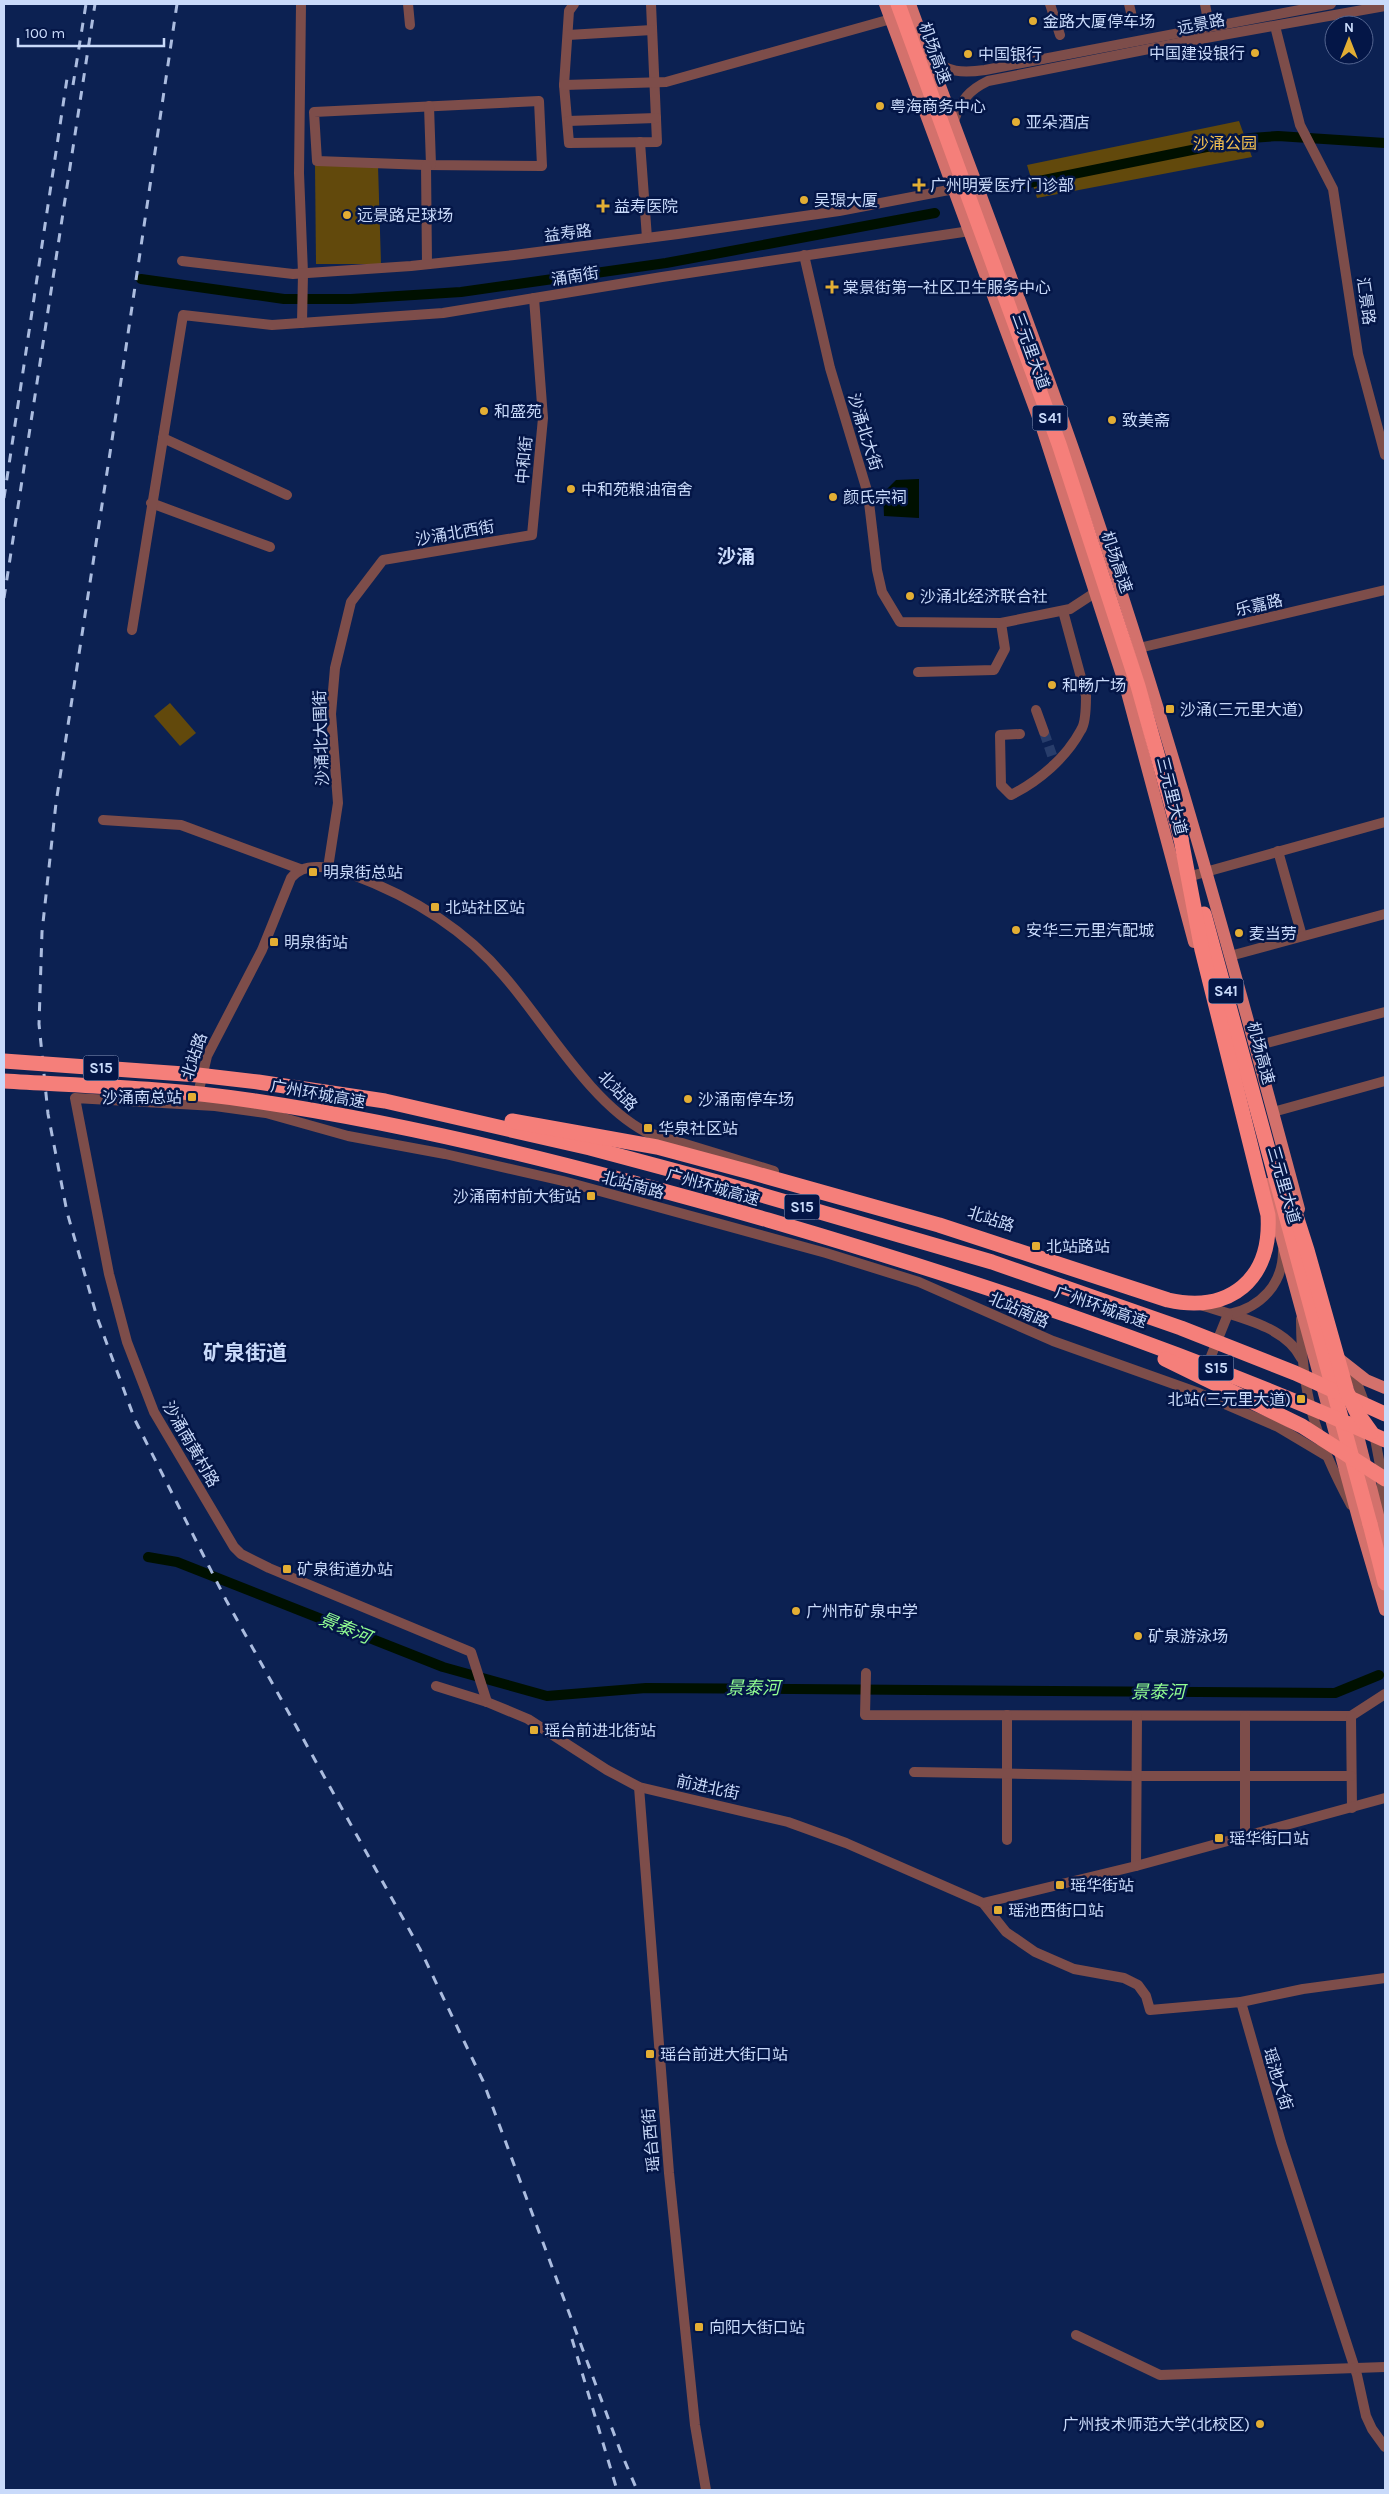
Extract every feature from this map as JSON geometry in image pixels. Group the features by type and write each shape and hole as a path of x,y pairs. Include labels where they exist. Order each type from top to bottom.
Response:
{"highway":[{"name":"机场高速","path":"898,4 1059,444 1188,837 1267,1143"},
{"path":"385,1101 553,1127 658,1148 930,1222 1159,1298 1192,1304 1218,1300 1245,1284 1260,1266 1268,1244 1268,1215 1202,950 1188,837"},
{"name":"广州环城高速","path":"4,1061 198,1075 385,1101 618,1156 726,1185 992,1262 1181,1328 1295,1373 1385,1414"},
{"name":"广州环城高速","path":"4,1081 197,1093 254,1100 449,1137 699,1200 835,1240 1042,1305 1232,1374 1385,1440"},
{"path":"1267,1143 1297,1217 1347,1392 1361,1420 1385,1448"},
{"path":"1267,1143 1385,1583"},
{"path":"1042,1305 1182,1366 1262,1405 1302,1426 1385,1479"}],"main road":[{"name":"三元里大道","path":"885,4 1042,428 1096,592 1134,718 1176,880 1283,1238 1358,1518 1385,1610"},
{"name":"三元里大道","path":"910,4 1072,448 1139,648 1188,837 1205,871 1255,1046 1385,1543"},
{"path":"1338,1358 1366,1380 1385,1388"}],"street":[{"path":"300,4 299,173 303,273 302,323"},
{"path":"408,4 410,25"},
{"path":"574,4 570,11 564,85 570,142 657,142 651,4"},
{"path":"1050,4 1060,35"},
{"path":"1129,4 1132,17"},
{"path":"1205,4 1209,26"},
{"name":"远景路","path":"930,57 948,69 963,72 978,71 1330,4"},
{"name":"远景路","path":"954,121 962,100 970,91 988,81 1385,6"},
{"path":"564,85 666,82 891,19"},
{"name":"汇景路","path":"1275,26 1300,125 1334,189 1358,354 1385,455"},
{"path":"568,35 652,30"},
{"path":"539,101 542,166 428,165 317,161 314,112 429,106 539,101"},
{"path":"427,264 429,106"},
{"path":"568,121 656,118"},
{"path":"640,142 647,238"},
{"name":"益寿路","path":"182,261 293,274 427,264 647,238 839,211 954,189"},
{"name":"涌南街","path":"163,438 184,314 272,325 444,313 804,255 970,231"},
{"name":"沙涌北大街","path":"804,255 830,368 868,494 877,570 882,592 900,622 1001,623 1070,609 1096,592"},
{"name":"中和街","path":"532,535 544,418 534,298"},
{"path":"132,630 163,438 287,495"},
{"path":"151,503 270,547"},
{"name":"沙涌北西街","path":"384,560 532,535"},
{"name":"沙涌北大围街","path":"328,868 338,803 331,714 335,668 351,602 384,560"},
{"name":"乐嘉路","path":"1139,648 1385,590"},
{"path":"1020,734 1000,735 1001,785 1011,795 1028,787 1056,764 1083,728 1087,709 1086,696 1062,611"},
{"path":"918,672 994,670 1005,649 1001,623"},
{"path":"1036,710 1044,732"},
{"path":"103,820 181,825 300,869"},
{"path":"1176,880 1385,822"},
{"path":"1167,845 1172,849 1187,848 1191,845 1188,837"},
{"path":"1278,852 1302,936"},
{"name":"北站路","path":"195,1105 207,1056 262,950 292,878 300,869 312,867 328,868 364,879 403,896 438,916 466,938 504,976 570,1060 615,1112 630,1124 646,1132 960,1225 1228,1314 1274,1332 1296,1349 1301,1358"},
{"path":"1230,956 1385,914"},
{"path":"1255,1046 1385,1012"},
{"path":"1273,1112 1385,1081"},
{"name":"北站南路","path":"75,1098 195,1105 266,1113 348,1136 492,1164 857,1262 948,1294 1068,1347 1197,1392 1278,1427 1325,1456"},
{"name":"沙涌南黄村路","path":"75,1098 109,1274 127,1342 154,1412 234,1547 242,1554 269,1568 471,1652 488,1702"},
{"path":"1197,1392 1228,1314 1248,1308 1272,1290 1282,1265 1283,1238"},
{"path":"1301,1306 1301,1358 1311,1411 1325,1456 1358,1518"},
{"path":"866,1673 866,1715 1351,1716 1385,1694"},
{"name":"前进北街","path":"436,1686 488,1702 542,1726 607,1770 639,1787 788,1822 846,1843 983,1903"},
{"path":"1007,1715 1008,1840"},
{"path":"1136,1866 1137,1716"},
{"path":"1245,1716 1245,1837"},
{"path":"1351,1716 1352,1808"},
{"path":"914,1772 1245,1777 1352,1776"},
{"name":"瑶台西街","path":"639,1787 668,2173 695,2425 706,2490"},
{"path":"1385,1798 1136,1866 983,1903 1006,1932 1035,1952 1074,1969 1124,1978 1138,1985 1146,1996 1150,2010 1241,2002 1303,1989 1385,1978"},
{"name":"瑶池大街","path":"1241,2002 1281,2142 1354,2369 1366,2416 1372,2429 1385,2447"},
{"path":"1076,2335 1160,2375 1385,2367"}],"green space":[{"name":"沙涌公园","path":"1239,121 1252,157 1037,198 1027,165"},
{"name":"远景路足球场","path":"315,164 378,165 381,264 316,264"},
{"path":"170,703 196,733 180,746 154,716"}],"shaded area":[{"path":"919,479 919,518 884,516 883,493 896,480"}],"waterway":[{"path":"1009,187 1251,138 1278,136 1385,143"},
{"path":"141,279 284,299 351,299 461,292 666,263 935,213"},
{"name":"景泰河","path":"148,1557 177,1562 443,1667 547,1696 646,1688 1335,1693 1379,1675"}],"tunnel":[{"path":"1044,732 1055,764"}],"railway":[{"path":"73,85 86,4"},
{"path":"4,598 95,4"},
{"path":"177,4 56,803 42,932 39,1024 48,1114 67,1212 97,1317 135,1420 226,1600 420,1949 483,2081 620,2450 637,2490"},
{"path":"4,498 68,72"},
{"path":"572,2339 617,2490"}],"place":[{"name":"金路大厦停车场","path":"1033,21"},
{"name":"中国建设银行","path":"1255,53"},
{"name":"中国银行","path":"968,54"},
{"name":"粤海商务中心","path":"880,106"},
{"name":"亚朵酒店","path":"1016,122"},
{"name":"广州明爱医疗门诊部","path":"919,185"},
{"name":"吴璟大厦","path":"804,200"},
{"name":"益寿医院","path":"603,206"},
{"name":"远景路足球场","path":"347,215"},
{"name":"棠景街第一社区卫生服务中心","path":"832,287"},
{"name":"和盛苑","path":"484,411"},
{"name":"致美斋","path":"1112,420"},
{"name":"中和苑粮油宿舍","path":"571,489"},
{"name":"颜氏宗祠","path":"833,497"},
{"name":"沙涌北经济联合社","path":"910,596"},
{"name":"和畅广场","path":"1052,685"},
{"name":"沙涌(三元里大道)","path":"1170,709"},
{"name":"明泉街总站","path":"313,872"},
{"name":"北站社区站","path":"435,907"},
{"name":"安华三元里汽配城","path":"1016,930"},
{"name":"麦当劳","path":"1239,933"},
{"name":"明泉街站","path":"274,942"},
{"name":"沙涌南总站","path":"192,1097"},
{"name":"沙涌南停车场","path":"688,1099"},
{"name":"华泉社区站","path":"648,1128"},
{"name":"沙涌南村前大街站","path":"591,1196"},
{"name":"北站路站","path":"1036,1246"},
{"name":"北站(三元里大道)","path":"1301,1399"},
{"name":"矿泉街道办站","path":"287,1569"},
{"name":"广州市矿泉中学","path":"796,1611"},
{"name":"矿泉游泳场","path":"1138,1636"},
{"name":"瑶台前进北街站","path":"534,1730"},
{"name":"瑶华街口站","path":"1219,1838"},
{"name":"瑶华街站","path":"1060,1885"},
{"name":"瑶池西街口站","path":"998,1910"},
{"name":"瑶台前进大街口站","path":"650,2054"},
{"name":"向阳大街口站","path":"699,2327"},
{"name":"广州技术师范大学(北校区)","path":"1260,2424"}],"district":[{"name":"沙涌","path":"736,557"},
{"name":"矿泉街道","path":"245,1353"}]}
